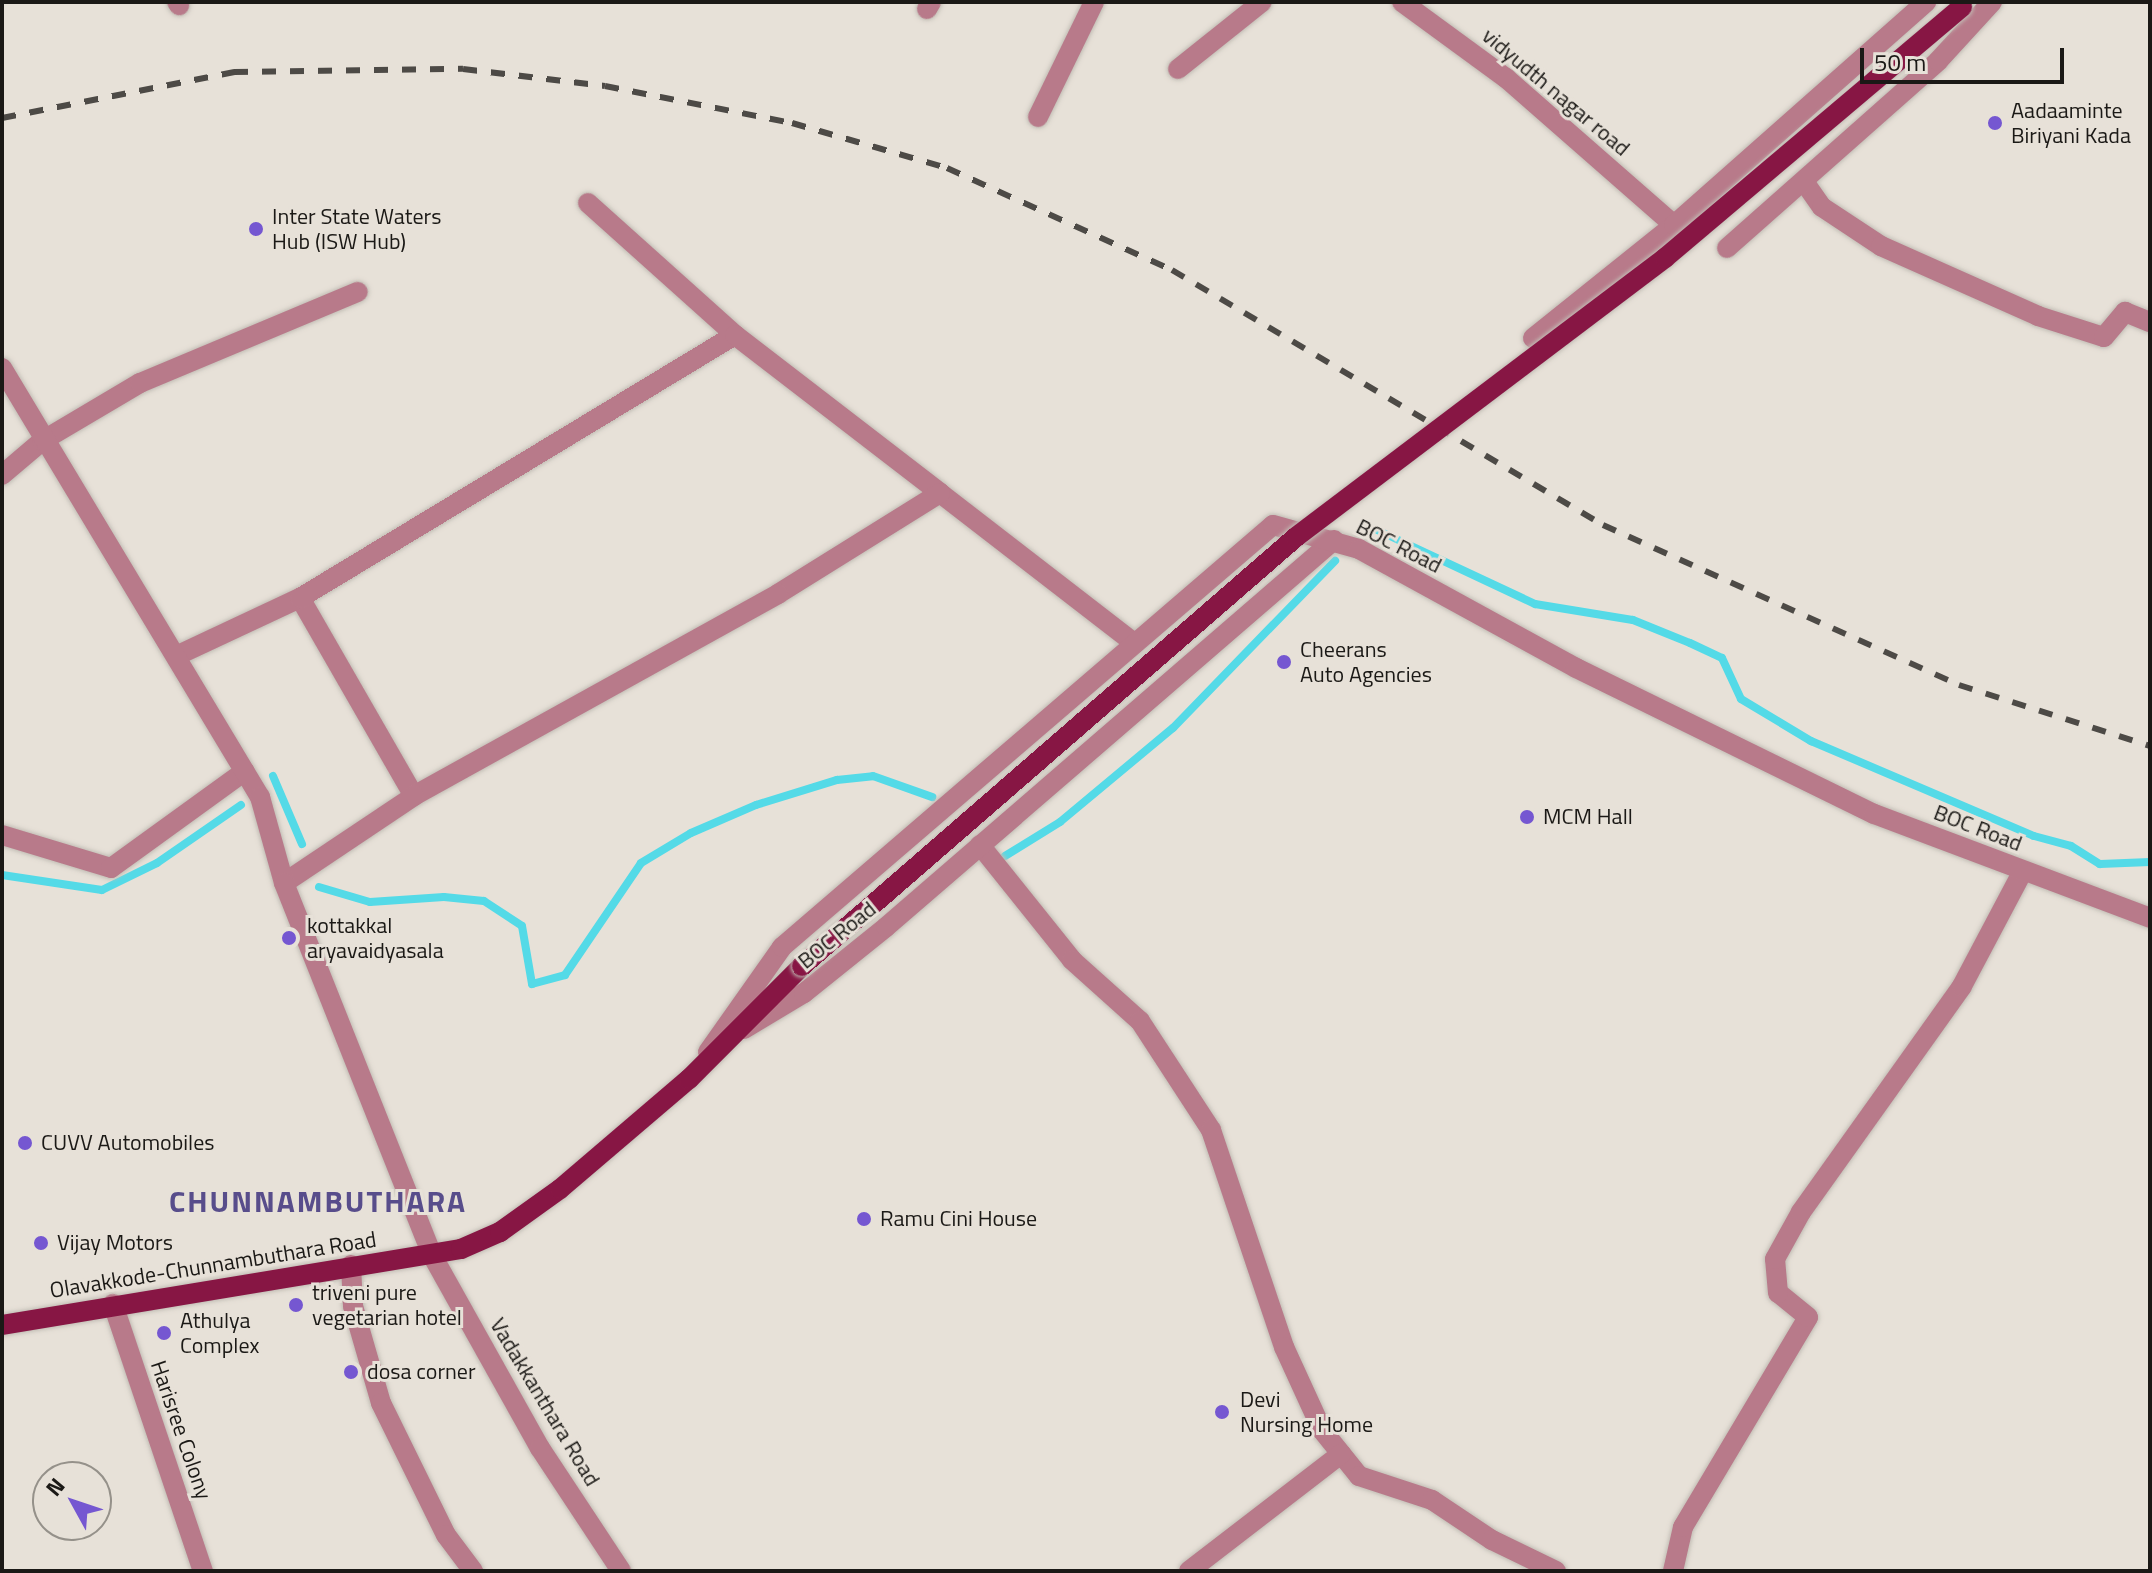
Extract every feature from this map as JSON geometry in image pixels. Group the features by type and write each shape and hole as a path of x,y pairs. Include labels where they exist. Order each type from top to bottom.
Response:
{"main road":[{"name":"Olavakkode-Chunnambuthara Road","path":"2,1325 351,1265 432,1255 461,1249 500,1232 560,1189 689,1079 802,966 1296,537 1665,258 1964,4"}],"street":[{"path":"1038,117 1094,2"},
{"path":"1178,69 1236,8 1262,2"},
{"name":"vidyudth nagar road","path":"1402,2 1506,78 1674,225"},
{"path":"1533,338 1674,225 1926,2"},
{"path":"1727,248 1805,183 1938,61 1992,2"},
{"path":"1805,183 1822,207 1881,246 2038,316 2104,337 2125,312 2150,322"},
{"path":"588,203 735,335 1134,643"},
{"path":"2,475 42,441 140,383 358,292"},
{"path":"176,656 300,598 735,335"},
{"name":"Vadakkanthara Road","path":"2,368 42,441 260,797 284,883 432,1255 540,1448 621,1571"},
{"path":"284,883 414,796 778,594 940,493"},
{"path":"689,1079 782,947 1273,525 1334,540"},
{"name":"BOC Road","path":"733,1036 804,993 1334,540 1576,668 1874,814 2150,918"},
{"path":"300,598 414,796"},
{"path":"2,835 111,868 245,771"},
{"path":"980,845 1072,960 1140,1021 1211,1130 1284,1347 1322,1430 1341,1454 1359,1476 1432,1500 1492,1540 1556,1571"},
{"path":"1673,1571 1683,1527 1808,1317 1778,1293 1775,1259 1801,1212 1962,986 2023,871"},
{"path":"351,1265 353,1306 381,1403 446,1535 473,1571"},
{"name":"Harisree Colony","path":"113,1304 203,1571"},
{"path":"1189,1571 1341,1454"}],"waterway":[{"path":"1375,529 1535,604 1633,620 1722,658 1741,699 1811,741 2034,836 2071,846 2100,864 2150,862"},
{"path":"1005,856 1060,822 1173,728 1335,561"},
{"path":"273,776 302,844"},
{"path":"319,887 370,902 444,897 484,901 522,926 532,984 565,975 641,863 691,833 756,805 837,780 873,776 932,797"},
{"path":"2,875 102,890 157,863 241,805"}],"railway":[{"path":"2,118 234,72 463,69 605,86 792,123 947,168 1172,270 1603,525 1959,685 2150,746"}],"place":[{"name":"Aadaaminte Biriyani Kada","path":"1995,123"},
{"name":"Inter State Waters Hub (ISW Hub)","path":"256,229"},
{"name":"Cheerans Auto Agencies","path":"1284,662"},
{"name":"MCM Hall","path":"1527,817"},
{"name":"kottakkal aryavaidyasala","path":"289,938"},
{"name":"CUVV Automobiles","path":"25,1143"},
{"name":"Ramu Cini House","path":"864,1219"},
{"name":"Vijay Motors","path":"41,1243"},
{"name":"triveni pure vegetarian hotel","path":"296,1305"},
{"name":"Athulya Complex","path":"164,1333"},
{"name":"dosa corner","path":"351,1372"},
{"name":"Devi Nursing Home","path":"1222,1412"}],"district":[{"name":"CHUNNAMBUTHARA","path":"318,1201"}]}
